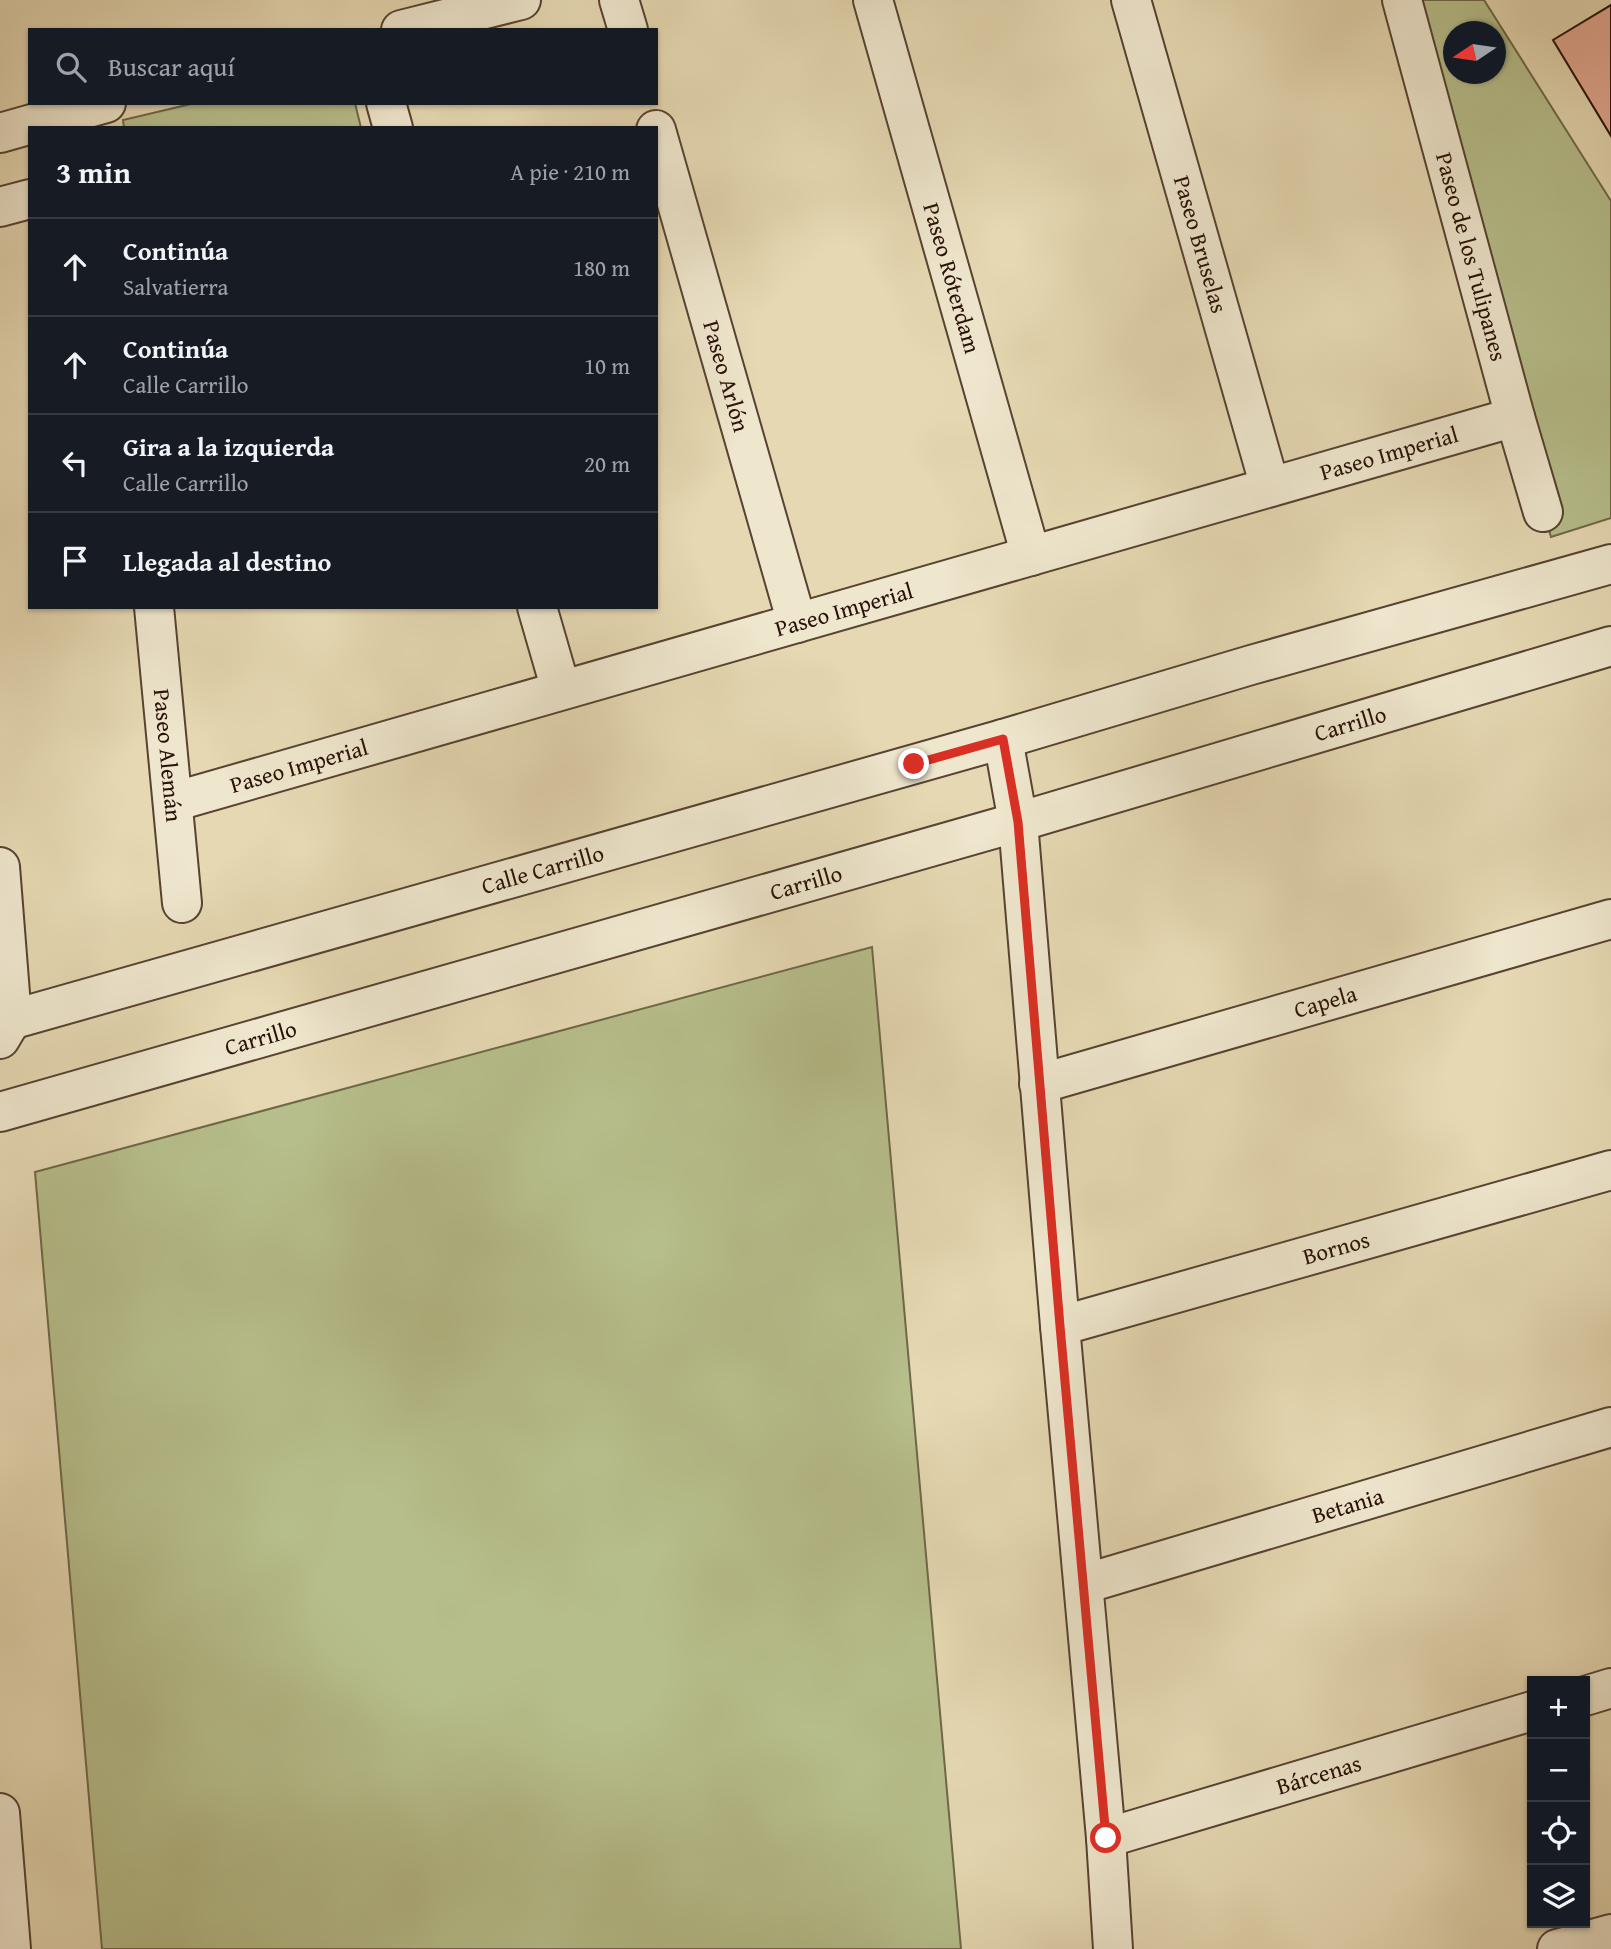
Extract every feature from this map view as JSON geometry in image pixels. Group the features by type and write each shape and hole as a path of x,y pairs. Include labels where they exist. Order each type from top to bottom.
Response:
{"street":[{"path":"409,28 521,0"},
{"path":"619,0 627,28"},
{"name":"Paseo Róterdam","path":"873,0 1031,555"},
{"name":"Paseo Bruselas","path":"1131,0 1270,487"},
{"name":"Paseo de los Tulipanes","path":"1402,0 1543,512"},
{"path":"0,133 99,105"},
{"path":"106,105 108,126"},
{"path":"387,105 392,126"},
{"name":"Paseo Arlón","path":"650,105 655,126"},
{"name":"Paseo Arlón","path":"658,136 797,623"},
{"path":"0,207 28,200"},
{"name":"Paseo Imperial","path":"173,802 1515,417"},
{"name":"Calle Carrillo","path":"4,1027 1265,661 1611,564"},
{"name":"Paseo Alemán","path":"154,609 182,903"},
{"path":"538,609 561,690"},
{"name":"Carrillo","path":"0,1112 1018,822 1611,646"},
{"path":"1003,739 1018,822 1106,1838 1113,1949"},
{"path":"0,867 4,1027"},
{"name":"Capela","path":"1039,1084 1611,919"},
{"name":"Bornos","path":"1060,1326 1611,1170"},
{"name":"Betania","path":"1084,1584 1611,1427"},
{"path":"1590,1694 1611,1688"},
{"name":"Bárcenas","path":"1106,1838 1527,1713"},
{"path":"0,1813 11,1949"},
{"path":"1557,1949 1611,1934"}],"green space":[{"path":"1402,0 1484,0 1497,21 1443,21 1443,84 1506,84 1506,35 1611,201 1611,518 1551,537 1515,417"},
{"path":"187,105 355,105 361,126 124,126 123,120"},
{"path":"872,947 961,1949 102,1949 35,1172"}],"building":[{"path":"1611,5 1611,136 1553,40"}],"route":[{"path":"914,764 1003,739 1018,822 1106,1838"}]}
